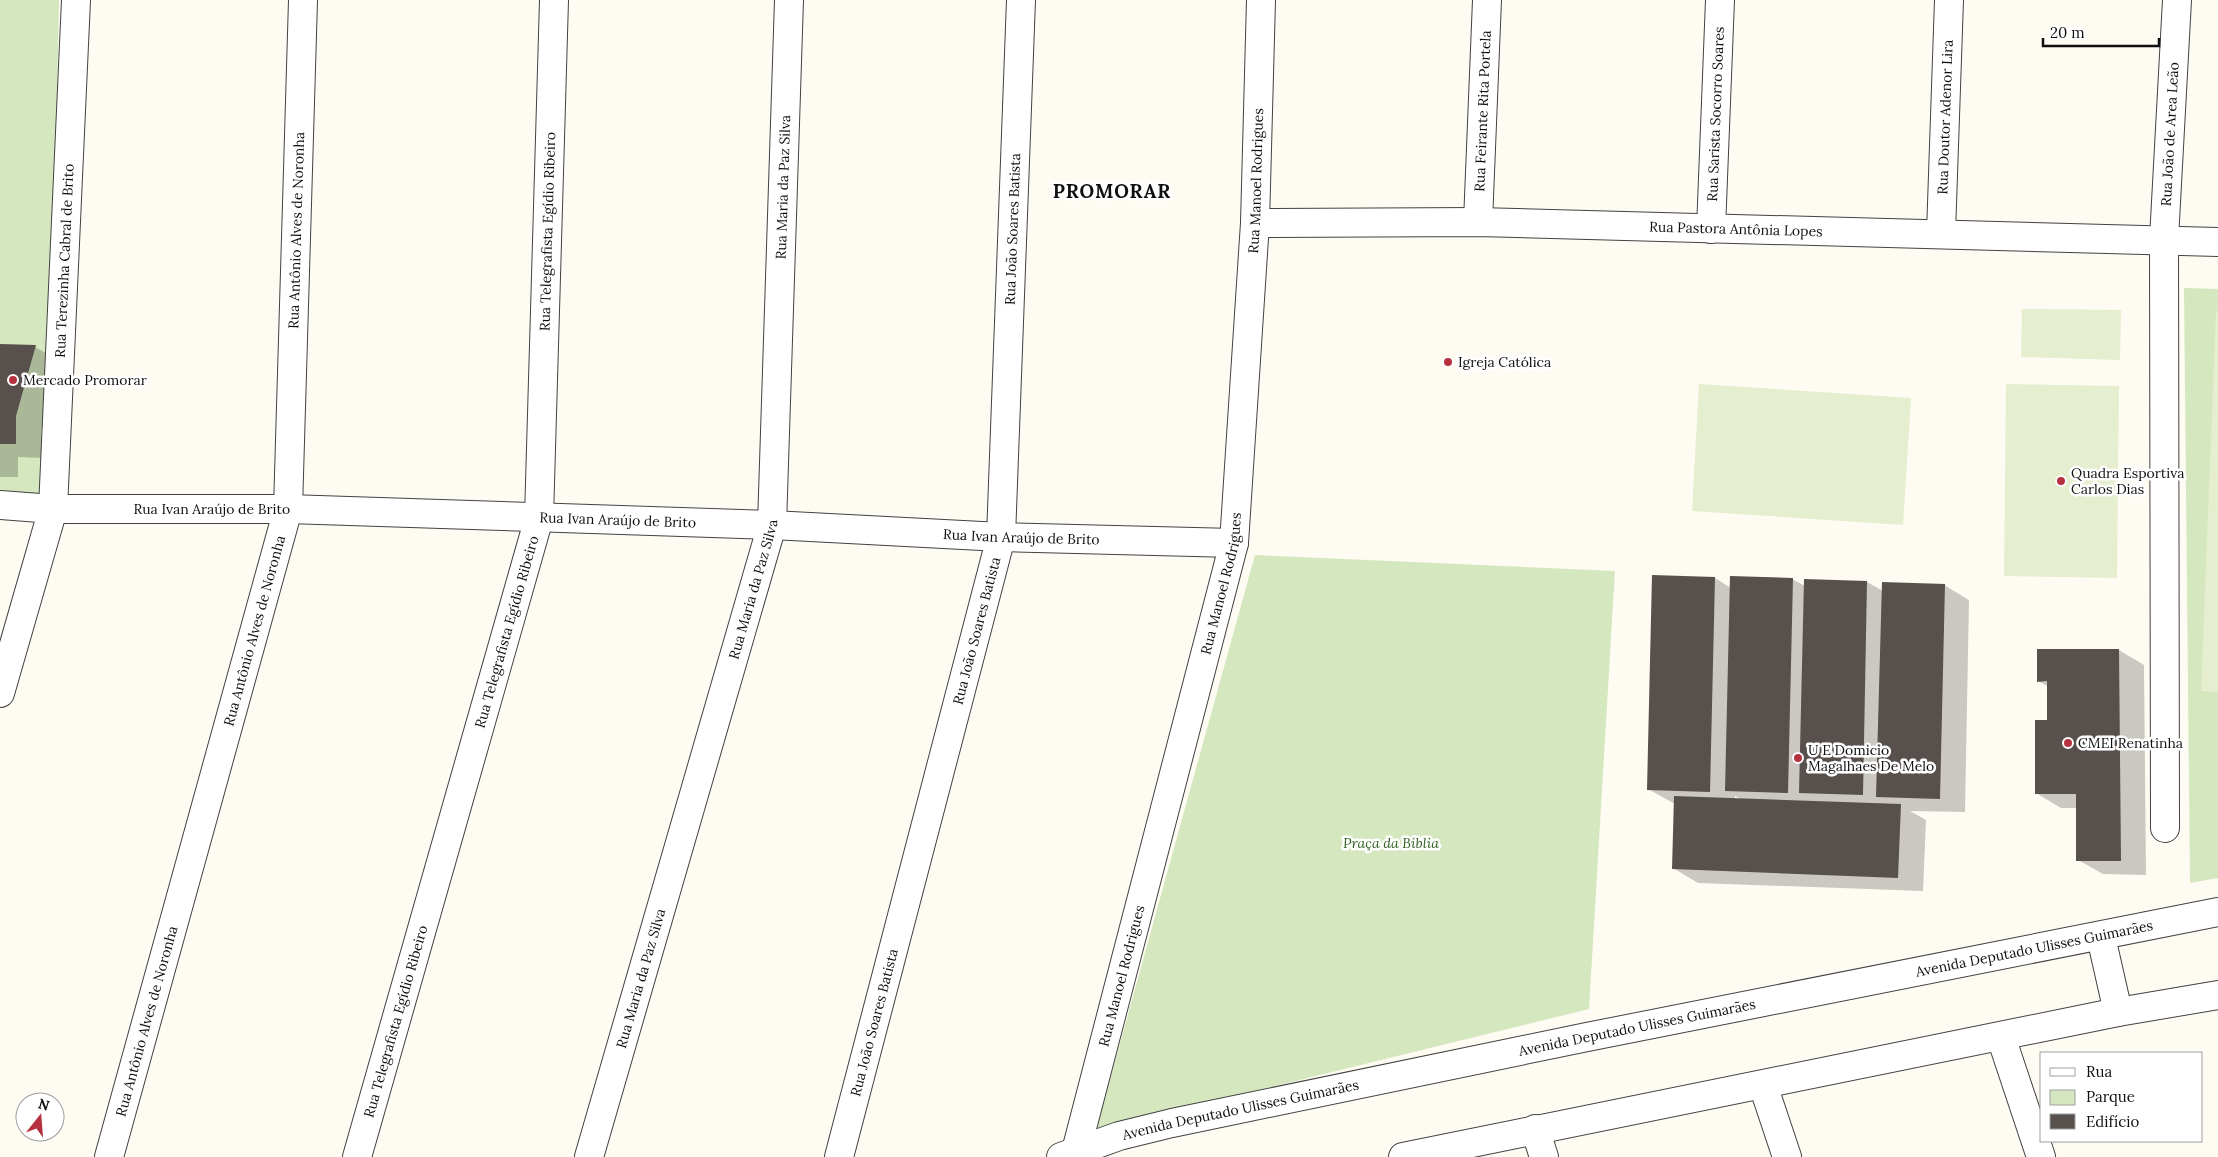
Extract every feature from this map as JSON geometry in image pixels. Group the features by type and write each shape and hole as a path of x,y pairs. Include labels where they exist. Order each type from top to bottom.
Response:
{"street":[{"name":"Rua Terezinha Cabral de Brito","path":"0,693 53,509 76,0"},
{"name":"Rua Antônio Alves de Noronha","path":"109,1157 288,509 303,0"},
{"name":"Rua Telegrafista Egídio Ribeiro","path":"357,1157 539,518 554,0"},
{"name":"Rua Maria da Paz Silva","path":"589,1157 772,525 789,0"},
{"name":"Rua João Soares Batista","path":"839,1157 1000,537 1021,0"},
{"name":"Rua Manoel Rodrigues","path":"1068,1154 1234,543 1255,223 1261,0"},
{"name":"Rua Feirante Rita Portela","path":"1478,222 1487,0"},
{"name":"Rua Sarista Socorro Soares","path":"1711,229 1720,0"},
{"name":"Rua Doutor Adenor Lira","path":"1941,233 1949,0"},
{"name":"Rua João de Area Leão","path":"2165,828 2164,239 2177,0"},
{"name":"Rua Pastora Antônia Lopes","path":"1255,223 1478,222 2164,239 2218,242"},
{"name":"Rua Ivan Araújo de Brito","path":"0,505 53,509 288,509 772,525 1000,537 1234,543"},
{"name":"Avenida Deputado Ulisses Guimarães","path":"1068,1154 1119,1136 1172,1123 1587,1037 2101,937 2218,912"},
{"path":"2101,937 2118,1012"},
{"path":"1403,1157 2118,1012 2218,995"},
{"path":"2001,1037 2041,1157"},
{"path":"1763,1085 1787,1157"},
{"path":"1535,1129 1544,1157"}],"green space":[{"path":"0,0 59,0 49,502 0,497"},
{"path":"2184,288 2218,289 2218,878 2190,883"},
{"path":"2022,309 2121,310 2120,360 2021,357"},
{"path":"2216,311 2218,311 2218,692 2201,691"},
{"path":"1699,384 1911,398 1903,525 1692,511"},
{"name":"Quadra Esportiva Carlos Dias","path":"2006,384 2119,386 2117,578 2004,576"},
{"name":"Praça da Bíblia","path":"1255,555 1615,571 1589,1009 1096,1130"}],"building":[{"name":"Mercado Promorar","path":"0,344 36,345 16,416 16,444 0,444"},
{"path":"1652,575 1715,577 1710,792 1647,790"},
{"path":"1730,576 1793,578 1788,793 1725,791"},
{"path":"1804,579 1867,581 1863,795 1799,793"},
{"path":"1882,582 1945,584 1940,799 1876,797"},
{"path":"2037,649 2119,649 2121,861 2076,861 2076,794 2035,794 2035,720 2047,720 2047,681 2037,682"},
{"path":"1674,796 1901,804 1898,878 1672,869"}],"place":[{"name":"Igreja Católica","path":"1448,362"},
{"name":"Mercado Promorar","path":"13,380"},
{"name":"Quadra Esportiva Carlos Dias","path":"2061,481"},
{"name":"CMEI Renatinha","path":"2068,743"},
{"name":"U E Domicio Magalhaes De Melo","path":"1798,758"}],"district":[{"name":"PROMORAR","path":"1112,191"}]}
